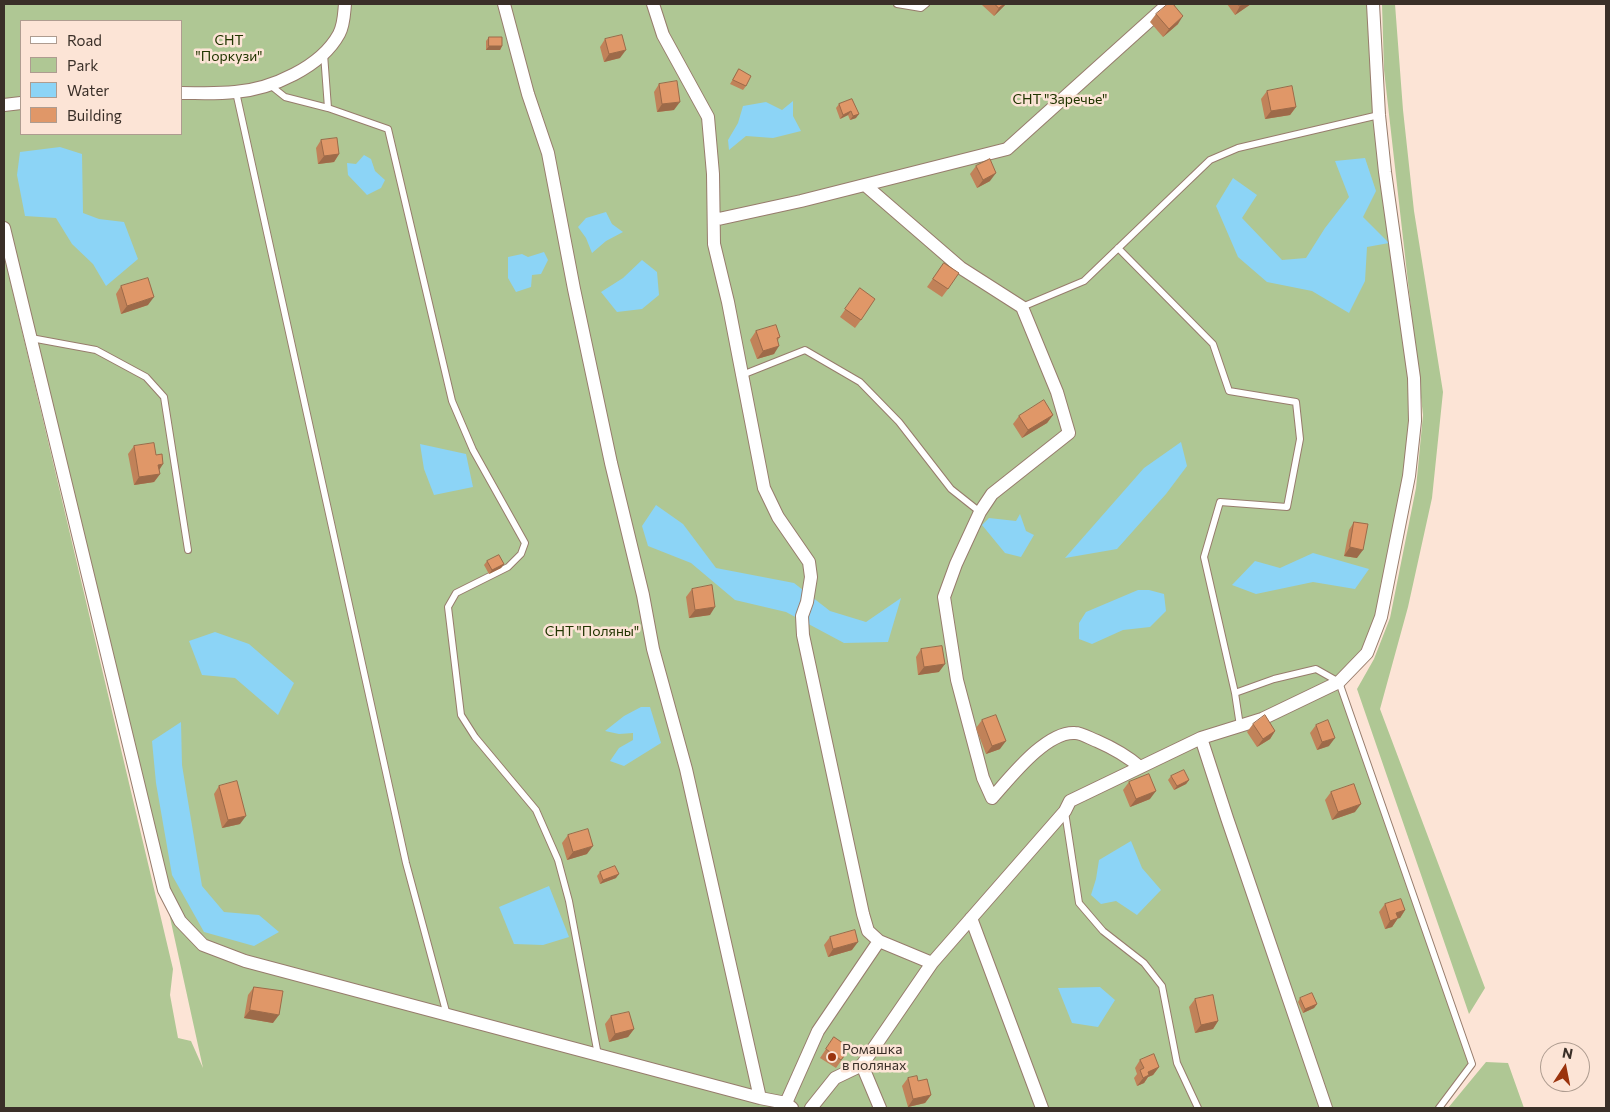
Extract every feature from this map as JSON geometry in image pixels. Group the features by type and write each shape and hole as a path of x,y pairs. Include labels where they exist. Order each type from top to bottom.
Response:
{"street":[{"path":"182,93 236,92 288,79 324,52 339,34 344,21 345,4"},
{"path":"504,4 528,94 548,153 574,289 611,463 643,595 653,649 686,769 760,1098"},
{"path":"653,4 663,35 708,117 713,174 714,244 764,488 778,517 809,562 811,577 807,602 802,616 803,636 863,914 868,931 879,941 932,963"},
{"path":"714,220 801,202 1008,149 1168,4"},
{"path":"811,1108 835,1078 862,1065 932,963 1064,811 1070,800 1202,738 1262,719 1339,682 1367,652 1381,617 1409,476 1415,421 1414,378 1385,172 1379,115 1373,4"},
{"path":"4,105 20,103"},
{"path":"865,185 961,268 1022,308 1058,392 1069,433 992,494 980,512 956,564 944,597 956,680 983,778 992,798 1040,747 1055,737 1069,734 1075,733 1104,744 1127,756 1140,767"},
{"path":"4,228 164,890 180,921 203,945 245,962 789,1106 818,1032 879,941"},
{"path":"1202,738 1230,827 1326,1108"},
{"path":"971,918 1042,1108"},
{"path":"862,1065 880,1108"}],"lane":[{"path":"897,4 921,8 926,4"},
{"path":"324,52 328,108"},
{"path":"270,85 285,97 328,108 388,129 452,401 473,450 526,543 521,554 508,567 456,593 448,606 461,715 475,737 536,810 558,860 570,901 598,1055"},
{"path":"236,92 406,863 447,1015"},
{"path":"1022,308 1084,281 1210,160 1238,148 1379,115"},
{"path":"1118,248 1212,344 1229,391 1296,402 1300,439 1287,507 1220,502 1204,557 1236,692 1240,726"},
{"path":"31,338 96,350 146,377 164,397 188,550"},
{"path":"742,375 805,350 860,382 899,422 951,490 980,512"},
{"path":"1236,692 1274,678 1316,669 1339,682 1472,1064 1439,1108"},
{"path":"1064,811 1079,903 1103,931 1144,963 1162,986 1177,1063 1198,1108"}],"green space":[{"name":"СНТ \"Поляны\"","path":"4,4 1373,4 1414,378 1409,476 1367,653 1339,682 1472,1064 1439,1108 4,1108 4,255 173,969 170,995 178,1038 191,1041 203,1068 164,890 4,228"},
{"path":"1382,4 1395,4 1403,110 1414,211 1443,392 1432,498 1408,607 1380,709 1485,988 1469,1014 1357,689 1374,659 1390,618 1416,488 1423,415 1384,70"},
{"path":"1486,1062 1508,1063 1524,1108 1448,1108"}],"water":[{"path":"793,101 793,116 801,131 773,138 746,136 729,150 728,140 738,123 743,106 766,102 782,110"},
{"path":"60,147 82,154 83,213 99,219 124,222 138,259 106,286 93,264 72,244 56,218 25,216 17,175 20,152"},
{"path":"364,155 371,159 375,171 385,180 381,188 367,195 348,175 347,163 356,164"},
{"path":"1365,158 1376,191 1363,217 1389,243 1367,247 1365,281 1349,313 1312,291 1267,282 1238,257 1216,206 1233,178 1257,195 1242,218 1282,260 1306,258 1325,228 1349,197 1335,161"},
{"path":"606,212 612,224 623,232 606,241 592,253 586,238 578,227 586,218"},
{"path":"544,252 548,260 541,274 532,275 531,287 516,292 508,278 508,257 522,254 528,257"},
{"path":"642,260 657,272 659,295 642,309 617,312 601,292 623,278"},
{"path":"1181,442 1187,466 1166,494 1117,549 1065,558 1144,468"},
{"path":"420,444 466,454 473,487 434,495 424,469"},
{"path":"656,505 683,524 716,568 794,583 830,611 866,622 901,598 888,642 844,643 786,612 735,600 691,563 648,546 642,526"},
{"path":"1020,514 1026,531 1034,535 1021,557 1005,553 982,525 989,518 1016,521"},
{"path":"1313,553 1369,569 1355,589 1313,582 1256,594 1232,585 1255,561 1280,568"},
{"path":"1138,590 1149,590 1164,594 1166,611 1150,627 1123,630 1092,644 1079,639 1079,623 1086,612"},
{"path":"215,632 249,644 294,683 278,715 235,678 202,675 189,641"},
{"path":"641,707 650,707 661,743 624,766 610,761 619,748 633,740 633,733 619,734 605,731 624,716"},
{"path":"181,722 182,765 202,886 224,912 259,915 279,932 254,946 204,932 172,875 156,783 152,741"},
{"path":"1131,841 1142,868 1161,890 1137,915 1116,901 1101,904 1091,895 1099,860"},
{"path":"549,886 569,937 543,945 514,944 499,907"},
{"path":"1100,987 1115,1000 1098,1027 1072,1023 1058,988"}],"building":[{"path":"995,4 1004,4 999,8"},
{"path":"1168,4 1173,4 1183,16 1169,29 1156,14"},
{"path":"622,35 626,50 609,54 605,39"},
{"path":"489,37 502,37 502,46 489,46"},
{"path":"739,69 751,76 746,86 733,80"},
{"path":"677,81 680,102 662,104 659,84"},
{"path":"1292,86 1296,107 1271,111 1267,91"},
{"path":"852,99 859,114 853,116 851,111 843,115 839,104"},
{"path":"337,138 339,154 324,156 321,140"},
{"path":"990,159 996,173 983,180 976,166"},
{"path":"944,263 959,273 948,289 933,279"},
{"path":"148,278 154,297 127,306 121,286"},
{"path":"860,288 875,299 861,320 845,309"},
{"path":"776,325 780,337 777,338 779,346 763,351 756,331"},
{"path":"1044,400 1053,415 1028,430 1019,416"},
{"path":"154,443 156,455 162,454 163,464 158,465 160,474 139,477 134,446"},
{"path":"1354,522 1368,524 1363,550 1350,547"},
{"path":"499,555 504,564 492,570 487,561"},
{"path":"712,585 715,607 695,610 692,589"},
{"path":"942,646 945,664 924,667 921,649"},
{"path":"996,715 1006,741 992,746 982,720"},
{"path":"1265,715 1275,731 1263,739 1253,724"},
{"path":"1328,720 1335,738 1322,742 1316,725"},
{"path":"1184,770 1189,780 1177,786 1171,776"},
{"path":"1149,774 1156,791 1136,799 1129,782"},
{"path":"237,781 246,816 228,820 219,786"},
{"path":"1354,784 1361,804 1338,812 1331,792"},
{"path":"588,829 593,846 573,852 568,835"},
{"path":"615,866 619,874 603,880 600,872"},
{"path":"1401,899 1405,910 1396,913 1398,918 1390,921 1385,904"},
{"path":"855,930 858,942 833,949 830,937"},
{"path":"254,987 283,991 279,1015 250,1010"},
{"path":"1312,993 1317,1004 1305,1009 1300,998"},
{"path":"1213,995 1218,1021 1201,1025 1195,999"},
{"path":"629,1012 634,1029 615,1034 611,1016"},
{"path":"834,1037 850,1048 841,1060 826,1049"},
{"path":"1154,1054 1159,1067 1148,1072 1149,1075 1143,1078 1140,1070 1144,1068 1140,1060"},
{"path":"917,1076 918,1081 927,1079 931,1095 913,1099 908,1078"}],"place":[{"name":"Ромашка в полянах","path":"832,1057"}],"park label":[{"name":"СНТ \"Поркузи\"","path":"229,48"},
{"name":"СНТ \"Заречье\"","path":"1060,99"}]}
